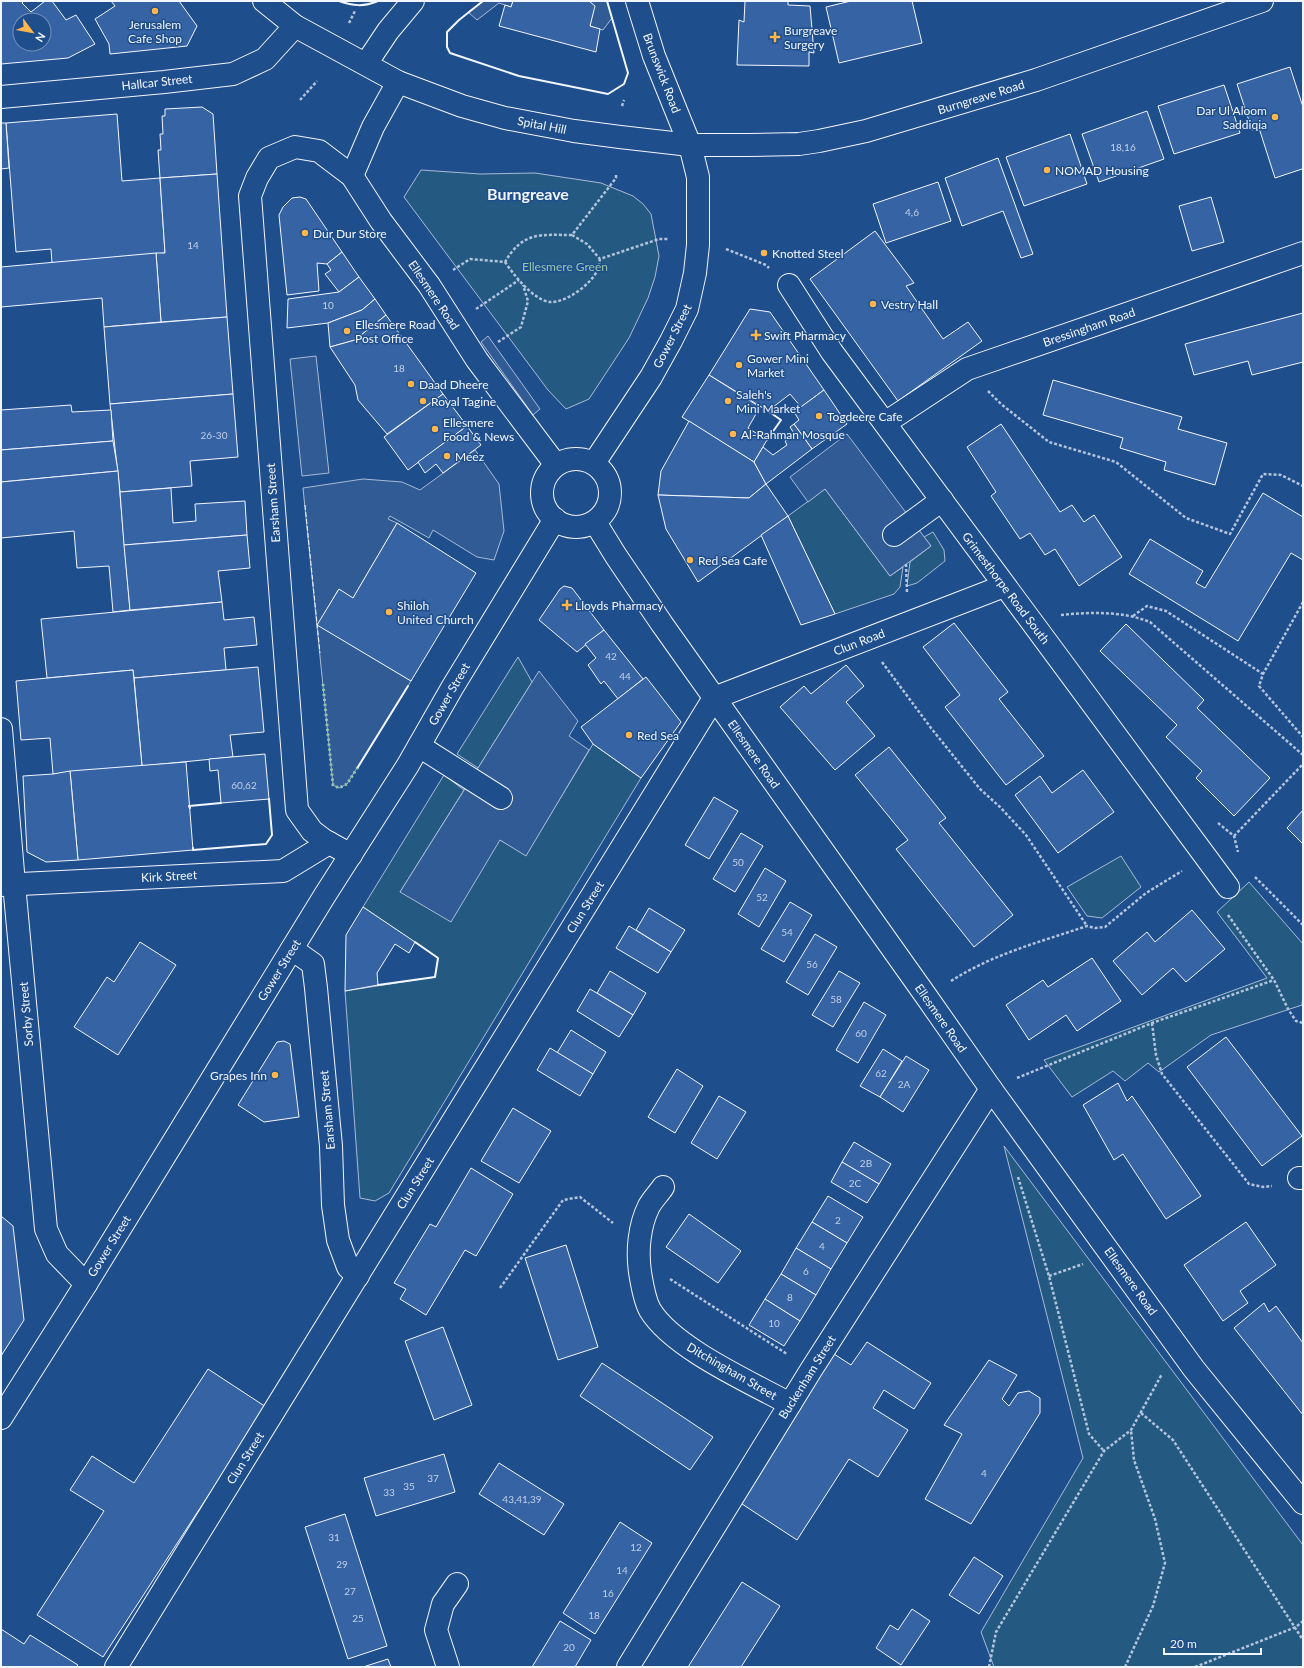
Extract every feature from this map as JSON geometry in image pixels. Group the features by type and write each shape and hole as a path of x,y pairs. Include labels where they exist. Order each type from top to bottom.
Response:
{"street":[{"name":"Spital Hill","path":"264,1 295,26 398,82 462,106 505,118 620,138 690,145"},
{"path":"366,64 388,31 412,1"},
{"name":"Brunswick Road","path":"637,1 654,56 690,145"},
{"name":"Burngreave Road","path":"690,145 799,144 866,131 1036,80 1262,1"},
{"name":"Hallcar Street","path":"1,97 233,74 265,59 295,26"},
{"path":"352,176 373,127 398,82"},
{"name":"Gower Street","path":"594,463 651,377 672,342 687,309 695,273 698,245 698,177 690,145"},
{"name":"Ellesmere Road","path":"295,147 320,151 352,176 381,221 429,285 477,360 556,465"},
{"name":"Earsham Street","path":"295,147 269,158 257,178 250,196 296,810 312,831 351,855"},
{"name":"Bressingham Road","path":"885,423 967,369 1303,253"},
{"name":"Grimesthorpe Road South","path":"789,285 832,352 1228,887"},
{"path":"569,459 582,459 594,463 608,479 611,490 610,502 605,512 595,522 585,526 574,527 564,525 554,520 547,510 543,498 543,485 548,474 556,465 569,459"},
{"path":"894,535 942,500"},
{"name":"Gower Street","path":"1,1418 86,1284 419,746 452,688 554,520"},
{"name":"Ellesmere Road","path":"595,522 616,556 714,698 926,996 990,1089 1112,1254 1194,1369 1303,1503"},
{"name":"Clun Road","path":"714,698 1004,586"},
{"name":"Clun Street","path":"116,1667 714,698"},
{"name":"Sorby Street","path":"1,730 7,885 46,1229 57,1254 86,1284"},
{"path":"419,746 501,798"},
{"name":"Kirk Street","path":"7,885 283,871 330,843"},
{"name":"Earsham Street","path":"292,949 312,964 330,1146 333,1205 338,1240 348,1267 358,1276"},
{"name":"Buckenham Street","path":"628,1667 790,1404 990,1089"},
{"name":"Ditchingham Street","path":"664,1187 649,1206 642,1228 639,1251 642,1286 650,1309 666,1329 697,1353 790,1404"},
{"path":"448,1667 436,1630 442,1604 457,1584"}],"path":[{"path":"349,23 355,12"},
{"path":"300,100 317,81"},
{"path":"622,106 624,100"},
{"path":"572,235 616,178 616,173"},
{"path":"505,262 512,250 521,241 540,235 572,235 587,244 600,259"},
{"path":"600,259 659,239 668,239"},
{"path":"720,247 766,265 789,285"},
{"path":"429,285 470,259 505,262 523,284 540,298 550,302 564,298 580,290 592,279 598,269 600,259"},
{"path":"474,310 519,280"},
{"path":"477,360 494,345 521,327 528,301 523,284"},
{"path":"967,369 1000,404 1049,442 1116,462 1186,518 1230,534 1263,474 1281,475 1303,486"},
{"path":"1303,602 1263,674 1259,686 1303,738"},
{"path":"1133,616 1147,606 1166,611 1263,674"},
{"path":"1029,618 1085,612 1133,616 1150,622 1303,755"},
{"path":"866,640 931,728 980,789 1000,807 1026,835 1087,926"},
{"path":"1234,836 1303,764"},
{"path":"926,996 969,969 1004,954 1087,926 1095,928 1105,927 1146,893 1205,857"},
{"path":"1303,924 1249,871 1228,887 1217,900 1274,980 1288,1009 1296,1021 1303,1023"},
{"path":"990,1089 1152,1023 1274,980"},
{"path":"1152,1023 1156,1055 1162,1074 1249,1184 1263,1187 1282,1184 1301,1178"},
{"path":"1016,1172 1049,1276 1089,1434 1104,1451"},
{"path":"500,1288 563,1200 580,1197 639,1251 812,1370"},
{"path":"1049,1276 1112,1254"},
{"path":"989,1667 996,1632 1104,1451 1131,1430 1142,1413 1177,1346"},
{"path":"1142,1413 1173,1440 1296,1627 1303,1640"},
{"path":"1124,1667 1153,1606 1165,1563 1155,1519 1134,1460 1131,1430"},
{"path":"1195,1667 1296,1627 1303,1621"}],"green space":[{"name":"Ellesmere Green","path":"421,170 480,174 535,173 601,183 633,196 643,204 651,214 659,256 655,277 648,298 629,338 589,399 566,409 548,390 404,197"},
{"path":"825,489 890,576 903,567 900,587 894,594 835,614 788,516"},
{"path":"933,532 944,550 945,561 917,583 907,586 910,562 931,546 924,537"},
{"path":"518,657 532,682 478,768 457,754"},
{"path":"593,744 641,778 389,1193 375,1201 360,1198 345,991 435,977 438,958 363,907 444,775 464,790 400,892 500,840 526,855"},
{"path":"1121,856 1141,887 1102,918 1087,916 1067,887"},
{"path":"1249,882 1303,944 1302,1005 1211,1035 1159,1072 1148,1063 1125,1081 1113,1071 1072,1097 1044,1060 1267,978 1217,912"},
{"path":"1004,1146 1303,1545 1303,1667 994,1667 981,1632 1083,1458"}],"shaded area":[{"path":"483,1 513,1 511,7 499,3 477,20 468,12"},
{"path":"589,1 607,1 612,18 603,30 590,26 594,6"},
{"path":"488,336 540,409 533,415 481,342"},
{"path":"316,356 329,473 302,476 290,359"},
{"path":"847,434 931,546 890,576 825,489 808,502 790,477"},
{"path":"475,450 499,484 504,531 494,560 477,557 433,530 429,538 390,516 388,519 397,523 353,598 338,590 318,625 411,681 347,784 339,788 333,785 303,488 363,479 402,482 420,490"},
{"path":"539,671 578,721 569,736 589,750 526,856 500,840 451,922 400,892"}],"building":[{"path":"1,1 24,1 22,3 31,12 45,1 52,1 66,20 76,15 95,44 68,58 1,64"},
{"path":"111,1 179,1 197,26 187,46 110,54 109,44 95,19 115,6"},
{"path":"513,1 589,1 595,6 590,26 600,29 596,52 499,26 505,5 511,7"},
{"name":"Burgreave Surgery","path":"745,1 788,1 788,5 810,6 814,53 809,52 809,66 737,65 739,20 744,22"},
{"path":"851,1 912,1 922,43 839,63 826,7"},
{"name":"Dar Ul Aloom Saddiqia","path":"1290,67 1303,107 1303,171 1302,169 1275,178 1259,128 1252,130 1237,84"},
{"path":"1224,85 1240,133 1174,154 1158,106"},
{"path":"202,107 213,114 217,174 160,178 158,150 161,150 160,134 163,134 162,116 165,116 165,109"},
{"path":"1147,111 1164,159 1099,182 1082,134"},
{"path":"117,114 122,181 160,178 165,253 52,263 51,249 16,252 6,123"},
{"path":"1,123 6,123 9,168 1,169"},
{"name":"NOMAD Housing","path":"1070,134 1087,184 1024,206 1006,157"},
{"path":"998,158 1033,254 1021,258 1003,211 962,226 945,178"},
{"path":"217,174 227,317 161,322 156,253 165,253 160,178"},
{"path":"938,182 951,221 886,243 873,204"},
{"name":"Dur Dur Store","path":"300,197 306,199 342,252 327,264 317,263 319,291 287,295 279,215 283,207 292,198"},
{"path":"1211,197 1224,242 1192,251 1179,206"},
{"name":"Vestry Hall","path":"875,231 914,283 906,286 943,339 968,322 982,341 898,401 810,279"},
{"path":"342,252 359,277 339,292 325,274 331,270 327,264"},
{"path":"156,253 161,322 104,327 102,298 1,307 1,267"},
{"path":"359,277 375,299 362,310 328,323 287,328 288,299 339,292"},
{"name":"Ellesmere Road Post Office","path":"375,299 386,315 355,340 330,347 328,323 362,310"},
{"path":"750,309 770,312 824,390 801,407 790,394 768,411 709,375"},
{"path":"1303,313 1303,362 1252,375 1248,361 1194,375 1185,344"},
{"path":"386,315 443,394 387,434 358,400 355,385 330,347 355,340"},
{"path":"227,317 233,394 110,404 104,327"},
{"path":"709,375 760,407 748,428 767,440 754,462 682,417"},
{"path":"1053,380 1182,417 1178,429 1227,443 1215,485 1164,470 1166,462 1120,448 1123,438 1043,415"},
{"name":"Togdeere Cafe","path":"824,390 847,424 812,449 794,424 799,420 794,412"},
{"path":"233,394 238,457 190,461 192,486 120,492 110,404"},
{"path":"443,394 467,426 408,470 384,437"},
{"path":"71,405 72,412 111,410 113,441 1,450 1,410"},
{"path":"689,421 754,462 766,484 749,498 658,495 661,471"},
{"path":"794,424 812,449 766,484 754,462 763,447 773,455 787,445 785,441 795,435 790,427"},
{"path":"1001,424 1060,512 1072,505 1084,522 1094,515 1122,557 1079,586 1055,549 1045,555 1030,533 1020,539 991,496 996,492 967,447"},
{"name":"Meez","path":"467,426 481,445 443,473 436,464 425,473 418,462"},
{"path":"113,441 118,471 1,482 1,450"},
{"path":"118,471 130,610 113,612 109,566 77,568 74,531 1,538 1,482"},
{"path":"766,484 788,516 698,582 666,529 658,495 749,498"},
{"path":"171,488 173,523 196,521 195,504 245,501 247,535 124,545 120,492"},
{"path":"1263,493 1303,517 1303,560 1291,553 1238,641 1129,574 1150,539 1203,571 1196,583 1205,588"},
{"path":"788,516 835,614 801,625 761,535"},
{"name":"Shiloh United Church","path":"397,523 476,573 411,681 317,625 339,589 353,598"},
{"path":"247,535 250,568 218,571 222,602 130,610 124,545"},
{"name":"Lloyds Pharmacy","path":"564,586 572,588 604,630 577,652 539,620 560,589"},
{"path":"222,602 224,620 254,617 257,645 224,648 226,670 134,678 133,670 47,678 41,619"},
{"path":"954,623 1008,692 999,699 1044,756 1006,785 945,707 960,695 923,647"},
{"path":"1126,624 1204,700 1197,708 1270,778 1234,816 1196,778 1202,771 1166,737 1177,725 1100,651"},
{"path":"604,630 643,679 618,699 604,681 601,684 588,665 596,658 585,644"},
{"path":"846,665 864,686 846,702 875,736 835,770 780,707 804,686 811,694"},
{"path":"258,667 264,732 230,735 233,757 142,766 134,678"},
{"path":"133,670 142,766 53,774 50,738 21,740 16,681"},
{"name":"Red Sea","path":"646,677 681,722 641,778 593,744 581,727"},
{"path":"889,747 946,818 939,823 1013,915 974,947 896,849 908,840 855,775"},
{"path":"265,754 269,799 221,803 218,770 210,771 209,759"},
{"path":"186,762 193,850 78,860 70,771"},
{"path":"1083,770 1114,812 1058,853 1015,795 1040,776 1052,793"},
{"path":"70,771 78,860 46,862 27,852 23,776"},
{"path":"714,797 738,811 709,859 685,845"},
{"path":"1303,810 1303,844 1287,828"},
{"path":"741,833 763,846 735,892 713,879"},
{"path":"765,868 786,881 759,927 738,914"},
{"path":"790,902 812,915 784,962 761,949"},
{"path":"363,907 415,942 409,953 395,944 377,973 378,985 345,991 346,935"},
{"path":"649,908 685,930 671,952 636,930"},
{"path":"1192,910 1225,949 1186,982 1173,968 1142,995 1113,961 1147,932 1155,942"},
{"path":"629,926 671,952 658,973 616,948"},
{"path":"815,934 837,947 808,995 786,982"},
{"path":"140,942 176,965 118,1055 74,1027 107,977 114,982"},
{"path":"1092,958 1121,1001 1077,1031 1066,1015 1029,1040 1006,1005 1043,980 1048,987"},
{"path":"610,971 646,993 633,1015 597,993"},
{"path":"839,971 860,983 833,1027 812,1015"},
{"path":"590,989 633,1015 619,1037 577,1011"},
{"path":"864,1002 886,1015 858,1063 836,1050"},
{"path":"571,1030 606,1052 593,1074 557,1053"},
{"path":"1226,1037 1302,1136 1262,1166 1187,1067"},
{"name":"Grapes Inn","path":"284,1041 290,1044 299,1117 264,1122 238,1105 277,1042"},
{"path":"550,1048 593,1074 580,1096 537,1070"},
{"path":"883,1049 902,1061 880,1097 860,1086"},
{"path":"906,1056 929,1070 903,1112 880,1097"},
{"path":"677,1069 703,1086 675,1133 648,1117"},
{"path":"1118,1083 1127,1101 1132,1096 1201,1196 1166,1219 1123,1154 1114,1160 1083,1105"},
{"path":"719,1096 746,1112 717,1159 691,1143"},
{"path":"513,1108 551,1131 519,1183 481,1161"},
{"path":"854,1142 891,1164 879,1184 842,1162"},
{"path":"842,1162 879,1184 867,1203 831,1182"},
{"path":"471,1168 513,1194 476,1256 465,1250 426,1315 400,1299 406,1289 394,1283 430,1224 436,1227"},
{"path":"828,1196 863,1217 847,1243 812,1222"},
{"path":"689,1214 741,1251 718,1283 666,1247"},
{"path":"1,1216 13,1226 24,1320 1,1356"},
{"path":"812,1222 847,1243 831,1269 796,1248"},
{"path":"1246,1222 1276,1265 1240,1291 1248,1303 1223,1321 1184,1265"},
{"path":"566,1245 598,1347 558,1360 525,1258"},
{"path":"796,1248 831,1269 816,1295 781,1274"},
{"path":"781,1274 816,1295 800,1321 765,1299"},
{"path":"765,1299 800,1321 784,1346 749,1325"},
{"path":"1264,1303 1269,1312 1276,1306 1303,1343 1303,1415 1234,1328"},
{"path":"443,1327 472,1405 434,1420 405,1341"},
{"path":"867,1342 931,1383 914,1409 884,1390 873,1408 908,1430 878,1477 849,1459 797,1540 739,1502 834,1354 851,1365"},
{"path":"989,1360 1017,1375 1002,1399 1009,1406 1018,1393 1029,1391 1040,1398 1040,1413 971,1524 925,1499 962,1434 944,1425"},
{"path":"602,1363 713,1437 690,1470 580,1396"},
{"path":"208,1369 266,1407 103,1657 37,1615 104,1511 70,1490 92,1456 134,1483"},
{"path":"444,1454 455,1492 376,1516 364,1478"},
{"path":"499,1463 564,1504 544,1535 479,1494"},
{"path":"345,1514 387,1646 348,1659 305,1527"},
{"path":"620,1522 652,1543 595,1634 563,1613"},
{"path":"974,1557 1003,1576 979,1614 949,1595"},
{"path":"742,1582 780,1606 741,1667 688,1667"},
{"path":"912,1609 930,1621 901,1665 876,1648 890,1625 898,1630"},
{"path":"560,1621 591,1640 575,1667 532,1667"},
{"path":"1,1629 24,1644 30,1635 78,1665 76,1667 1,1667"},
{"path":"388,1659 391,1667 363,1667"}],"hedge":[{"path":"323,684 333,785 339,788 347,784 358,767"}],"fence":[{"path":"305,505 320,653"}],"wall":[{"path":"339,1 358,5 378,1"},
{"path":"483,1 459,20 447,32 447,47 450,53 519,76 608,94 624,84 628,73 607,1"},
{"path":"767,440 781,420 768,411"},
{"path":"358,767 408,686"},
{"path":"193,848 193,850 266,844 272,835 269,799"},
{"path":"190,808 189,806 221,803"},
{"path":"378,985 435,977 438,958 415,942"}],"place":[{"name":"Jerusalem Cafe Shop","path":"155,11"},
{"name":"Burgreave Surgery","path":"775,37"},
{"name":"Dar Ul Aloom Saddiqia","path":"1275,117"},
{"name":"NOMAD Housing","path":"1047,170"},
{"name":"Dur Dur Store","path":"305,233"},
{"name":"Knotted Steel","path":"764,253"},
{"name":"Vestry Hall","path":"873,304"},
{"name":"Ellesmere Road Post Office","path":"347,331"},
{"name":"Swift Pharmacy","path":"756,335"},
{"name":"Gower Mini Market","path":"739,365"},
{"name":"Daad Dheere","path":"411,384"},
{"name":"Royal Tagine","path":"423,401"},
{"name":"Saleh's Mini Market","path":"728,401"},
{"name":"Togdeere Cafe","path":"819,416"},
{"name":"Ellesmere Food & News","path":"435,429"},
{"name":"Al-Rahman Mosque","path":"733,434"},
{"name":"Meez","path":"447,456"},
{"name":"Red Sea Cafe","path":"690,560"},
{"name":"Lloyds Pharmacy","path":"567,605"},
{"name":"Shiloh United Church","path":"389,612"},
{"name":"Red Sea","path":"629,735"},
{"name":"Grapes Inn","path":"275,1075"}],"district":[{"name":"Burngreave","path":"528,193"}]}
